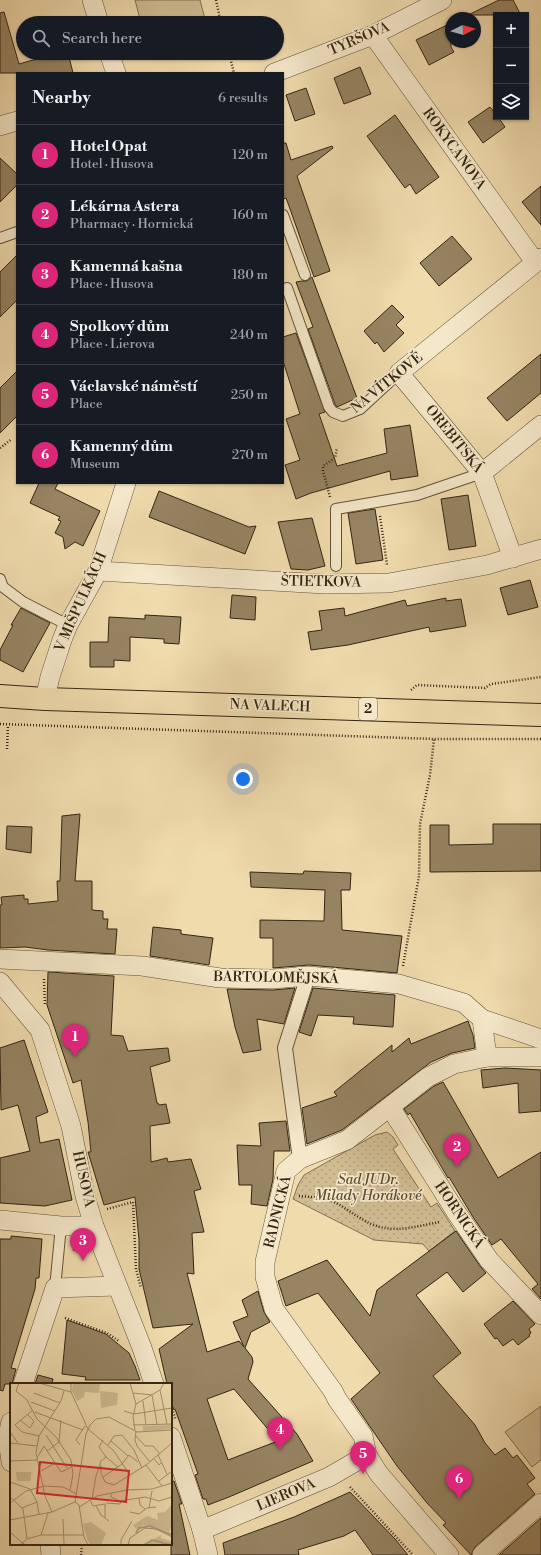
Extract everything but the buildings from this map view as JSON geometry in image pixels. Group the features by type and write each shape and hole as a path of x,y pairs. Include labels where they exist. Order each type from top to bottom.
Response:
{"main road":[{"name":"NA VALECH","path":"0,696 45,699 541,715"}],"street":[{"path":"92,0 97,16"},
{"name":"TYRŠOVA","path":"277,72 373,35 442,0"},
{"name":"ROKYCANOVA","path":"373,35 538,260"},
{"path":"111,60 116,72"},
{"path":"0,126 16,121"},
{"name":"NA VÍTKOVĚ","path":"399,373 538,260"},
{"name":"OREBITSKÁ","path":"399,373 482,473 513,558"},
{"path":"482,473 541,425"},
{"name":"V MIŠPULKÁCH","path":"45,699 54,664 68,625 98,570 126,484"},
{"name":"ŠTIETKOVA","path":"98,570 325,584 390,583 487,565 541,549"},
{"name":"BARTOLOMĚJSKÁ","path":"0,959 142,966 220,978 273,979 308,976 400,984 464,1003 482,1019 541,1038"},
{"path":"300,1159 285,1048 308,976"},
{"name":"HUSOVA","path":"0,982 40,1030 71,1126 85,1196 98,1218 117,1286 142,1348 154,1383"},
{"path":"482,1019 487,1057"},
{"name":"RADNICKÁ","path":"366,1455 363,1436 333,1391 274,1309 265,1277 265,1262 286,1171 300,1159 347,1140 428,1077 454,1064 487,1057 541,1057"},
{"name":"HORNICKÁ","path":"390,1106 456,1212 489,1260 541,1314"},
{"path":"0,1220 62,1226 98,1218"},
{"path":"25,1378 55,1288 117,1286"},
{"path":"10,1425 10,1452"},
{"path":"172,1444 176,1470 202,1530 208,1555"},
{"path":"366,1455 379,1474 449,1555"},
{"name":"LIEROVA","path":"202,1530 329,1477 366,1455"},
{"path":"482,1555 541,1503"},
{"path":"50,1545 51,1555"}],"lane":[{"path":"284,218 305,275"},
{"path":"0,238 16,232"},
{"name":"NA VÍTKOVĚ","path":"287,288 329,406 333,412 343,416 360,409 399,373"},
{"path":"336,566 336,509 417,495 482,473"},
{"path":"0,579 3,587 23,602 68,625"},
{"path":"55,1288 62,1226"}],"path":[{"path":"216,0 219,16"},
{"path":"231,60 234,72"},
{"path":"0,448 12,439"},
{"path":"336,509 331,500 323,466 335,458 338,448"},
{"path":"377,502 390,583"},
{"path":"409,710 409,691 417,685 485,688 491,684 541,677"},
{"name":"NA VALECH","path":"0,724 434,739 541,739"},
{"path":"7,749 8,724"},
{"path":"400,984 419,876 420,824 430,775 434,739"},
{"path":"281,1192 298,1196 326,1199 351,1211 371,1224 385,1228 406,1228 442,1222"},
{"path":"98,1218 133,1202 136,1270 141,1290"},
{"path":"70,1253 79,1247 87,1247"},
{"path":"46,1312 107,1333 120,1341"}],"green space":[{"path":"135,0 200,0 204,16 139,16"},
{"name":"Sad JUDr. Milady Horákové","path":"387,1132 393,1137 398,1145 393,1149 431,1207 437,1203 455,1231 429,1251 423,1244 374,1240 293,1199 298,1185 304,1175 375,1135"},
{"path":"541,1406 541,1460 532,1467 505,1432"}],"place":[{"name":"Hotel Opat","path":"75,1057"},
{"name":"Lékárna Astera","path":"457,1167"},
{"name":"Kamenná kašna","path":"83,1261"},
{"name":"Spolkový dům","path":"280,1450"},
{"name":"Václavské náměstí","path":"363,1474"},
{"name":"Kamenný dům","path":"459,1499"}]}
